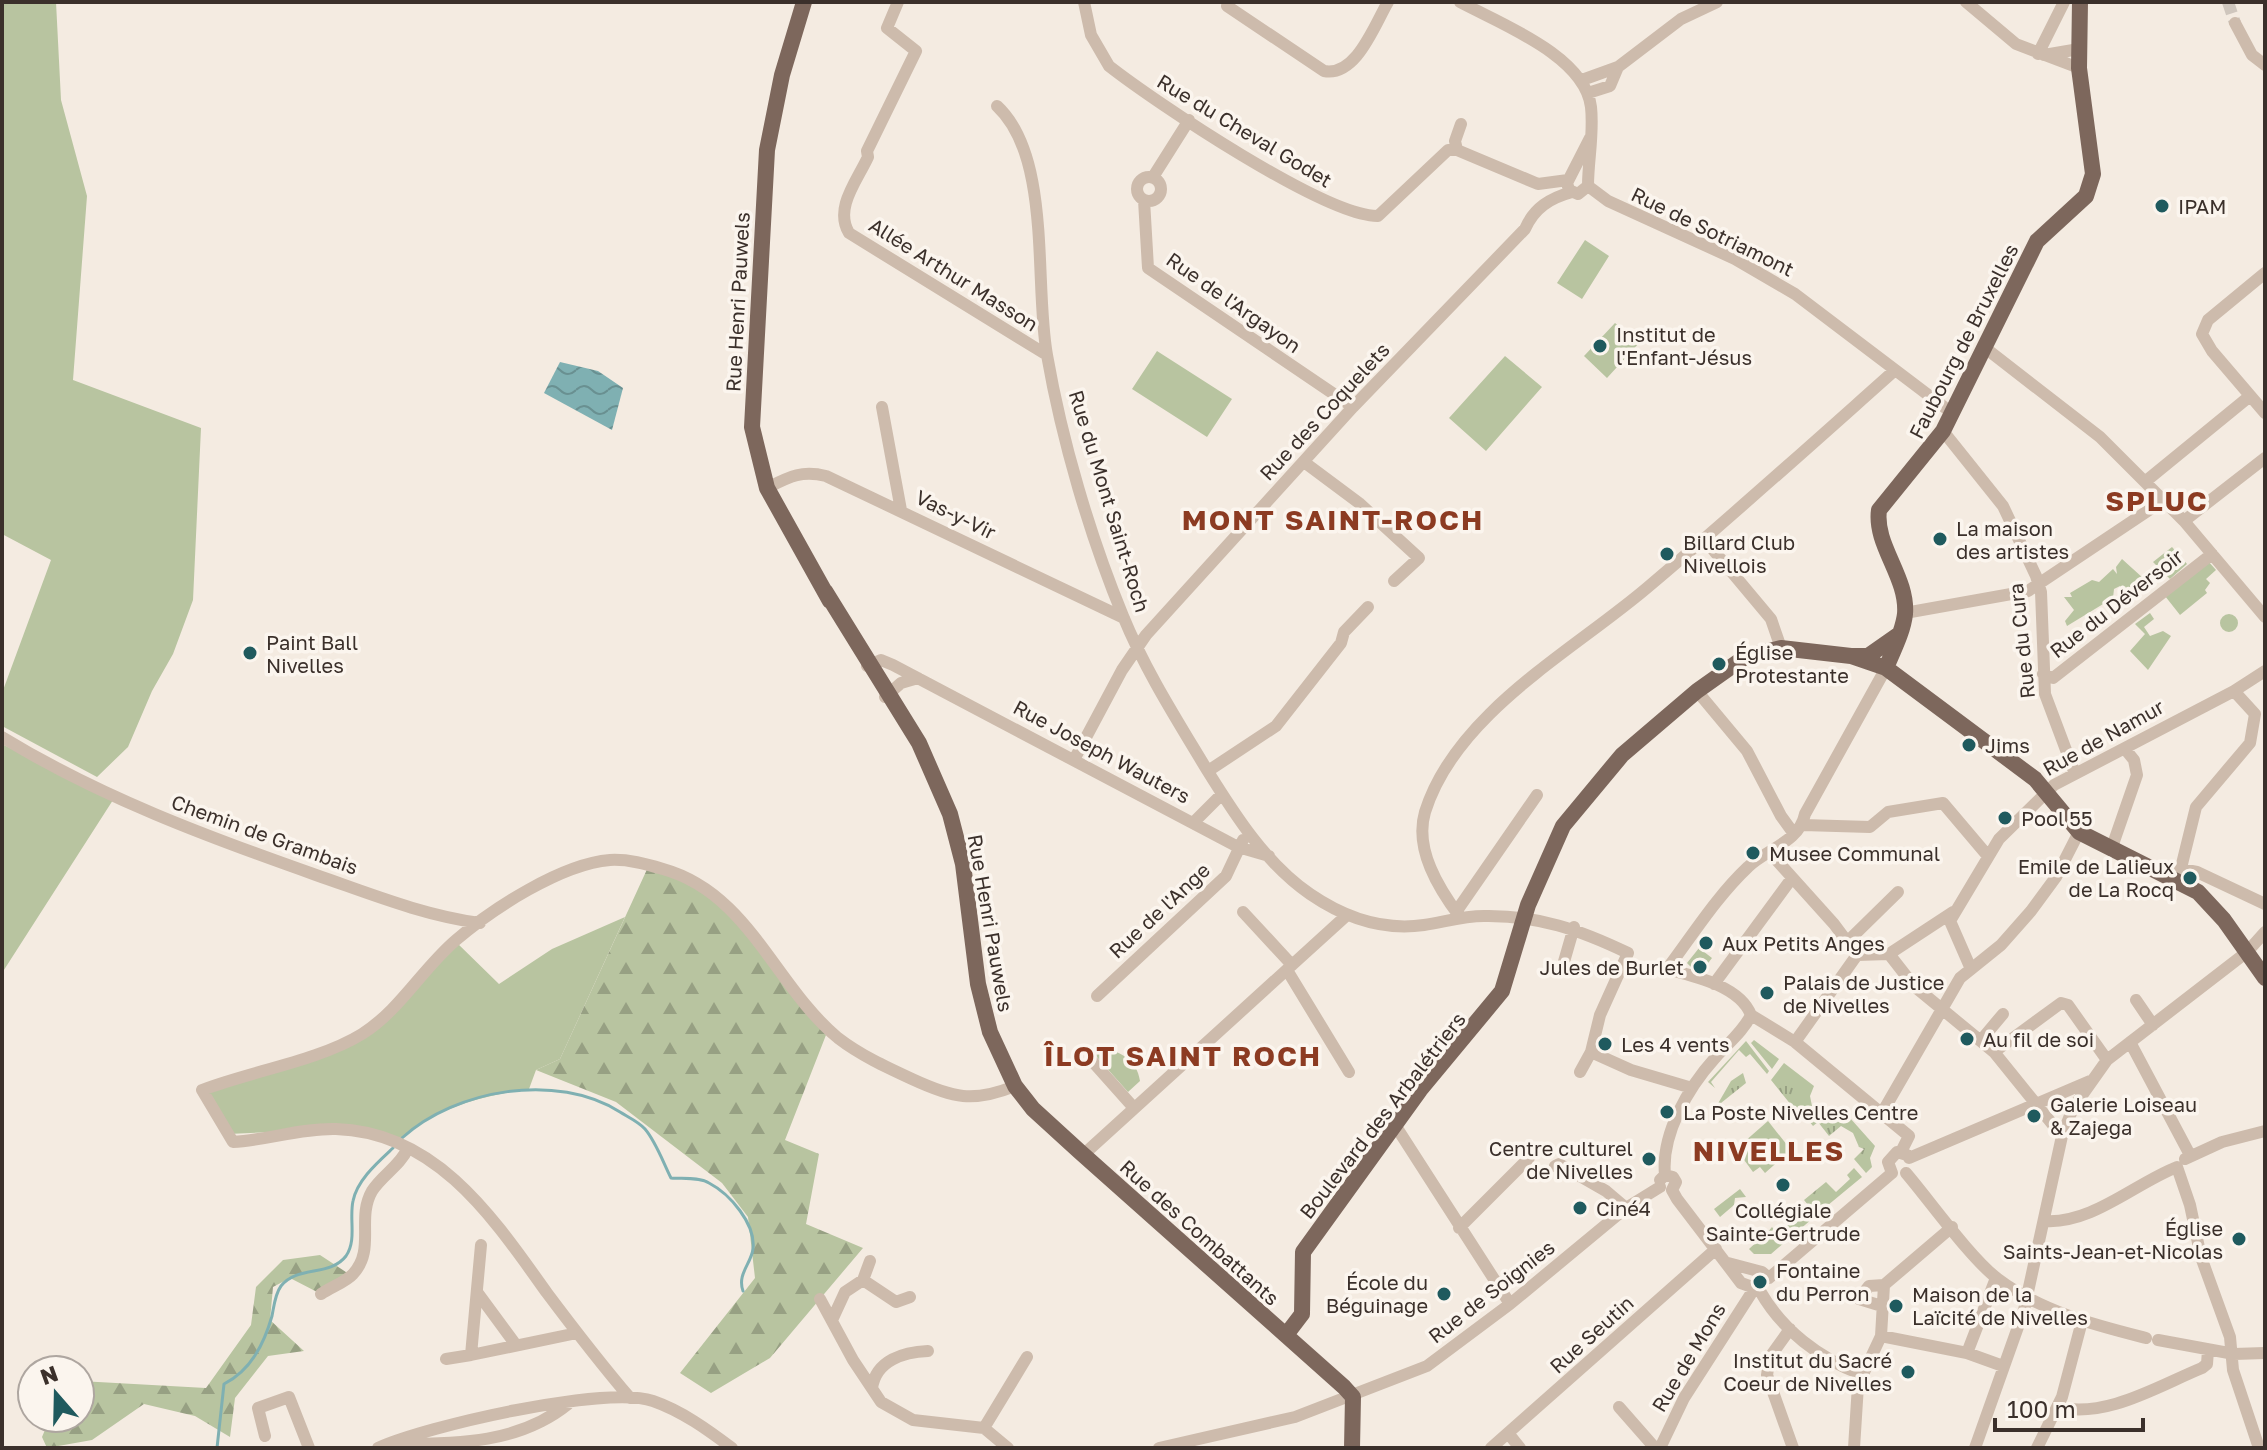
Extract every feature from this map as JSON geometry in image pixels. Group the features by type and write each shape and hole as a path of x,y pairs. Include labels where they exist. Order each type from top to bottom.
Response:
{"main road":[{"name":"Rue Henri Pauwels","path":"804,2 773,114 761,222 751,413 754,444 767,488 929,767 950,814 963,864 984,1012 1019,1091"},
{"path":"2079,68 2080,2"},
{"name":"Faubourg de Bruxelles","path":"1886,668 1905,613 1902,584 1882,534 1879,510 1943,431 2037,241 2080,203 2091,186 2093,174 2079,68"},
{"path":"1781,648 1868,656 1899,634"},
{"name":"Boulevard des Arbalétriers","path":"1286,1335 1302,1314 1303,1252 1395,1125 1502,991 1524,920 1563,826 1622,755 1697,691 1745,657 1781,648"},
{"path":"1851,656 1886,668 2020,767 2046,791 2079,832 2198,892 2265,978"},
{"name":"Rue des Combattants","path":"1019,1091 1083,1155 1353,1397"},
{"path":"1352,1448 1353,1397"}],"street":[{"name":"Allée Arthur Masson","path":"898,2 887,28 916,51 867,151 868,157 843,210 843,223 855,236 1047,355"},
{"name":"Rue du Cheval Godet","path":"1084,2 1091,35 1109,66 1189,120 1321,201 1367,217 1385,212 1441,155 1457,150"},
{"path":"1227,6 1324,71 1334,73 1351,63 1388,2"},
{"path":"1460,2 1552,53 1582,80 1588,93 1592,146 1588,183 1581,194 1570,182"},
{"path":"1582,80 1618,67 1681,19 1717,2"},
{"path":"1966,2 2016,44 2079,68"},
{"path":"2041,54 2064,2"},
{"path":"2235,23 2252,55 2265,65"},
{"path":"2041,54 2079,49"},
{"path":"1588,93 1610,86 1618,67"},
{"name":"Rue du Mont Saint-Roch","path":"997,106 1012,120 1023,143 1033,193 1047,355 1059,415 1124,618 1163,698 1237,818 1289,877 1308,893 1360,921 1406,927 1458,914 1524,920 1574,927 1628,953 1600,1015 1591,1052"},
{"name":"Rue de l'Argayon","path":"1189,120 1153,177 1160,185 1159,194 1153,200 1144,200 1148,268 1353,407"},
{"path":"1461,124 1455,141 1457,150 1538,184 1570,182"},
{"path":"1538,184 1544,195 1554,197 1570,182 1590,138"},
{"name":"Rue de Sotriamont","path":"1570,182 1579,172 1588,183 1635,215 1735,259 1819,310 1952,413"},
{"name":"Rue des Coquelets","path":"1075,758 1137,645 1353,407 1525,229 1535,212 1554,197"},
{"path":"2265,273 2202,327 2205,342 2265,413"},
{"path":"1984,347 2100,437 2146,481 2265,617"},
{"path":"1537,795 1458,914 1424,852 1422,833 1430,798 1452,758 1501,704 1704,539 1894,371"},
{"path":"2146,481 2250,396"},
{"path":"882,407 901,510"},
{"name":"Rue du Cura","path":"1943,431 2003,506 2038,585 2043,674 2051,716 2075,774"},
{"path":"2184,521 2265,458"},
{"path":"1304,462 1359,503 1419,558 1394,581"},
{"name":"Vas-y-Vir","path":"767,488 794,474 807,472 841,482 1124,618"},
{"path":"1905,613 2028,591 2164,500"},
{"path":"1704,539 1771,619 1781,648"},
{"name":"Rue du Déversoir","path":"2043,674 2053,678 2212,554"},
{"path":"1208,771 1269,731 1287,715 1341,643 1344,632 1368,607"},
{"name":"Rue Joseph Wauters","path":"869,664 881,660 1075,758 1238,847 1272,859"},
{"path":"1769,1278 1910,1166 1905,1155 1909,1136 1795,1042 1751,1015 1740,1000 1714,984 1667,969 1749,865 1771,854 1798,830 1838,751 1886,668"},
{"name":"Rue de Namur","path":"1953,912 1987,855 2013,822 2046,791 2125,749 2162,725 2234,691 2265,671"},
{"path":"887,695 901,683 918,678"},
{"path":"1697,691 1747,751 1798,830"},
{"path":"2181,868 2196,807 2250,743 2255,714 2234,691"},
{"name":"Chemin de Grambais","path":"2,737 39,760 196,833 412,910 480,923"},
{"path":"2111,850 2137,775 2134,760 2125,749"},
{"path":"1194,822 1222,794"},
{"path":"1798,830 1870,827 1888,812 1943,803 1987,855"},
{"path":"1217,835 1237,818"},
{"path":"1882,1113 1960,978 2001,945 2040,900 2079,832"},
{"name":"Rue de l'Ange","path":"1097,996 1226,876 1238,847 1249,833"},
{"path":"1771,854 1857,955"},
{"path":"630,1398 577,1333 491,1216 445,1169 389,1137 336,1129 281,1133 233,1142 202,1090 359,1036 390,1012 455,941 480,923 537,887 587,865 634,861 683,874 723,900 837,1037 871,1060 955,1096 976,1098 1019,1091"},
{"path":"2161,873 2171,867 2197,872 2265,904"},
{"path":"1714,984 1792,878"},
{"path":"1847,942 1898,892"},
{"path":"1243,912 1289,968 1349,1072"},
{"path":"1953,912 1950,921 1971,969"},
{"path":"1857,955 1889,954 1953,912"},
{"path":"1083,1155 1347,915"},
{"path":"1561,972 1574,927"},
{"path":"1975,1448 2024,1310 2062,1136 2090,1081 2107,1060 2247,952 2265,932"},
{"path":"1889,954 1914,986 1940,1010 1982,1039 2062,1136"},
{"path":"1795,1042 1857,955"},
{"path":"2136,1000 2153,1025"},
{"path":"1994,1052 2061,1003 2068,1005 2107,1060"},
{"path":"1982,1039 2003,1014"},
{"path":"1728,1263 1765,1273 1769,1285 1755,1289 1741,1283 1666,1184 1663,1156 1692,1088 1751,1015"},
{"path":"2130,1042 2190,1155"},
{"path":"1580,1072 1591,1052 1654,1078 1692,1088"},
{"path":"1093,1062 1134,1108"},
{"path":"2090,1081 1888,1159 1996,1278 2026,1297 2082,1321 2152,1339 2234,1354 2265,1353"},
{"path":"1395,1125 1510,1304"},
{"path":"2045,1221 2066,1222 2085,1215 2141,1183 2177,1167 2190,1155 2255,1131 2265,1131"},
{"path":"321,1294 352,1276 365,1255 365,1209 373,1190 403,1159 408,1148"},
{"path":"1459,1228 1529,1158"},
{"path":"1555,1166 1559,1164 1606,1191 1626,1208"},
{"path":"2177,1167 2190,1205 2201,1257 2234,1354 2233,1370 2259,1448"},
{"name":"Rue de Soignies","path":"1159,1448 1295,1417 1427,1366 1510,1304 1626,1208 1666,1184"},
{"path":"1885,1307 1859,1299 1869,1286 1884,1285 1952,1227"},
{"path":"471,1355 481,1245"},
{"name":"Rue Seutin","path":"1491,1448 1716,1249"},
{"path":"833,1318 845,1292 863,1280 870,1261"},
{"path":"1756,1273 1751,1277 1755,1289 1790,1329 1818,1353 1861,1374"},
{"path":"1967,1353 1996,1278"},
{"path":"863,1280 896,1302 910,1297"},
{"path":"1854,1448 1854,1409 1861,1374 1881,1336 1884,1285"},
{"name":"Rue de Mons","path":"1658,1448 1684,1398 1755,1289"},
{"path":"477,1292 516,1345"},
{"path":"820,1299 853,1360 881,1402 913,1420 984,1428 1008,1448"},
{"path":"2037,1448 2057,1407 2082,1321"},
{"path":"1790,1329 1770,1357 1767,1375 1793,1448"},
{"path":"446,1359 577,1333"},
{"path":"1881,1336 1967,1353 2003,1366"},
{"path":"2057,1407 2084,1410 2134,1398 2202,1368 2207,1364 2208,1350"},
{"path":"872,1388 877,1372 889,1361 905,1353 928,1351"},
{"path":"984,1428 1027,1357"},
{"path":"383,1446 446,1426 605,1396 654,1402 701,1425 732,1448"},
{"path":"265,1436 258,1408 289,1397 309,1448"},
{"path":"383,1446 484,1444 550,1419 572,1401"},
{"path":"1619,1407 1658,1448"},
{"path":"1508,1433 1520,1448"}],"green space":[{"path":"2,2 56,2 61,100 87,196 73,380 201,428 193,600 173,654 152,691 128,747 97,777 2,726 2,693 51,560 2,534"},
{"path":"1585,240 1609,256 1582,299 1557,283"},
{"path":"1615,323 1639,343 1607,378 1584,356"},
{"path":"1157,351 1232,399 1207,437 1132,389"},
{"path":"1505,356 1542,387 1486,451 1449,418"},
{"path":"2172,547 2187,564 2170,579 2153,562"},
{"path":"2122,559 2143,578 2124,591 2120,586 2114,589 2113,598 2067,626 2065,621 2074,610 2064,597 2072,597 2070,593 2092,580 2099,582 2113,569 2117,574 2116,567"},
{"path":"2208,561 2216,570 2206,579 2210,583 2205,590 2207,593 2180,615 2165,596"},
{"path":"2150,613 2154,619 2144,627 2150,636 2163,631 2171,636 2148,670 2130,651 2145,634 2135,624"},
{"path":"2229,614 2238,623 2229,632 2220,623"},
{"path":"2,744 113,800 2,973"},
{"path":"649,865 700,883 770,956 826,1035 785,1140 819,1154 806,1224 863,1248 770,1358 711,1393 680,1373 755,1278 748,1217 722,1183 616,1102 536,1070 560,1059"},
{"path":"625,917 560,1059 536,1070 529,1089 462,1104 430,1119 402,1138 336,1129 228,1134 202,1090 359,1036 455,941 499,984 552,949"},
{"path":"1699,948 1712,958 1705,967 1698,962 1693,969 1687,963"},
{"path":"1754,1040 1779,1059 1772,1069 1751,1043"},
{"path":"1746,1041 1769,1071 1767,1074 1750,1054 1746,1057 1739,1050 1711,1082 1715,1088 1708,1082"},
{"path":"1098,1048 1126,1057 1135,1067 1140,1081 1128,1092 1096,1056 1093,1050"},
{"path":"1784,1063 1814,1086 1810,1096 1812,1106 1800,1116 1771,1080"},
{"path":"1743,1073 1746,1083 1716,1107 1731,1081"},
{"path":"1842,1109 1875,1146 1870,1158 1872,1167 1866,1173 1854,1159 1864,1149 1859,1147 1853,1133 1841,1126 1829,1136 1818,1122 1813,1126 1808,1120 1817,1112 1831,1116"},
{"path":"1768,1121 1791,1150 1765,1173 1760,1167 1753,1172 1736,1149"},
{"path":"1854,1168 1862,1177 1816,1215 1804,1200 1826,1182 1836,1192 1850,1179 1847,1175"},
{"path":"1740,1189 1746,1197 1735,1198 1734,1205 1720,1217 1714,1209"},
{"path":"1799,1204 1812,1219 1771,1254 1754,1254 1749,1249 1762,1237 1767,1240 1767,1233 1772,1227 1778,1235 1794,1219 1789,1212"},
{"path":"320,1255 352,1276 321,1294 290,1278 273,1287 270,1320 304,1351 268,1356 235,1398 230,1437 195,1416 144,1404 92,1440 47,1448 43,1434 96,1434 96,1382 206,1388 251,1325 256,1287 283,1260"}],"water":[{"path":"560,362 598,371 623,388 612,430 544,393"}],"waterway":[{"path":"402,1138 424,1121 450,1108 508,1092 567,1092 595,1100 645,1129 671,1178 705,1181 725,1194 740,1211 753,1239 752,1254 742,1279 743,1291"},
{"path":"217,1448 224,1384 249,1364 260,1346 279,1289 296,1275 331,1267 346,1256 351,1243 355,1193 369,1172 393,1148"}],"tunnel":[{"path":"2228,2 2235,23"}],"place":[{"name":"IPAM","path":"2162,206"},
{"name":"Institut de l'Enfant-Jésus","path":"1600,346"},
{"name":"La maison des artistes","path":"1940,539"},
{"name":"Billard Club Nivellois","path":"1667,554"},
{"name":"Paint Ball Nivelles","path":"250,653"},
{"name":"Église Protestante","path":"1719,664"},
{"name":"Jims","path":"1969,745"},
{"name":"Pool 55","path":"2005,818"},
{"name":"Musee Communal","path":"1753,853"},
{"name":"Emile de Lalieux de La Rocq","path":"2190,878"},
{"name":"Aux Petits Anges","path":"1706,943"},
{"name":"Jules de Burlet","path":"1700,967"},
{"name":"Palais de Justice de Nivelles","path":"1767,993"},
{"name":"Au fil de soi","path":"1967,1039"},
{"name":"Les 4 vents","path":"1605,1044"},
{"name":"La Poste Nivelles Centre","path":"1667,1112"},
{"name":"Galerie Loiseau & Zajega","path":"2034,1116"},
{"name":"Centre culturel de Nivelles","path":"1649,1159"},
{"name":"Collégiale Sainte-Gertrude","path":"1783,1185"},
{"name":"Ciné4","path":"1580,1208"},
{"name":"Église Saints-Jean-et-Nicolas","path":"2239,1239"},
{"name":"Fontaine du Perron","path":"1760,1282"},
{"name":"École du Béguinage","path":"1444,1294"},
{"name":"Maison de la Laïcité de Nivelles","path":"1896,1306"},
{"name":"Institut du Sacré Coeur de Nivelles","path":"1908,1372"}],"district":[{"name":"SPLUC","path":"2157,500"},
{"name":"MONT SAINT-ROCH","path":"1333,519"},
{"name":"ÎLOT SAINT ROCH","path":"1183,1055"},
{"name":"NIVELLES","path":"1769,1150"}]}
